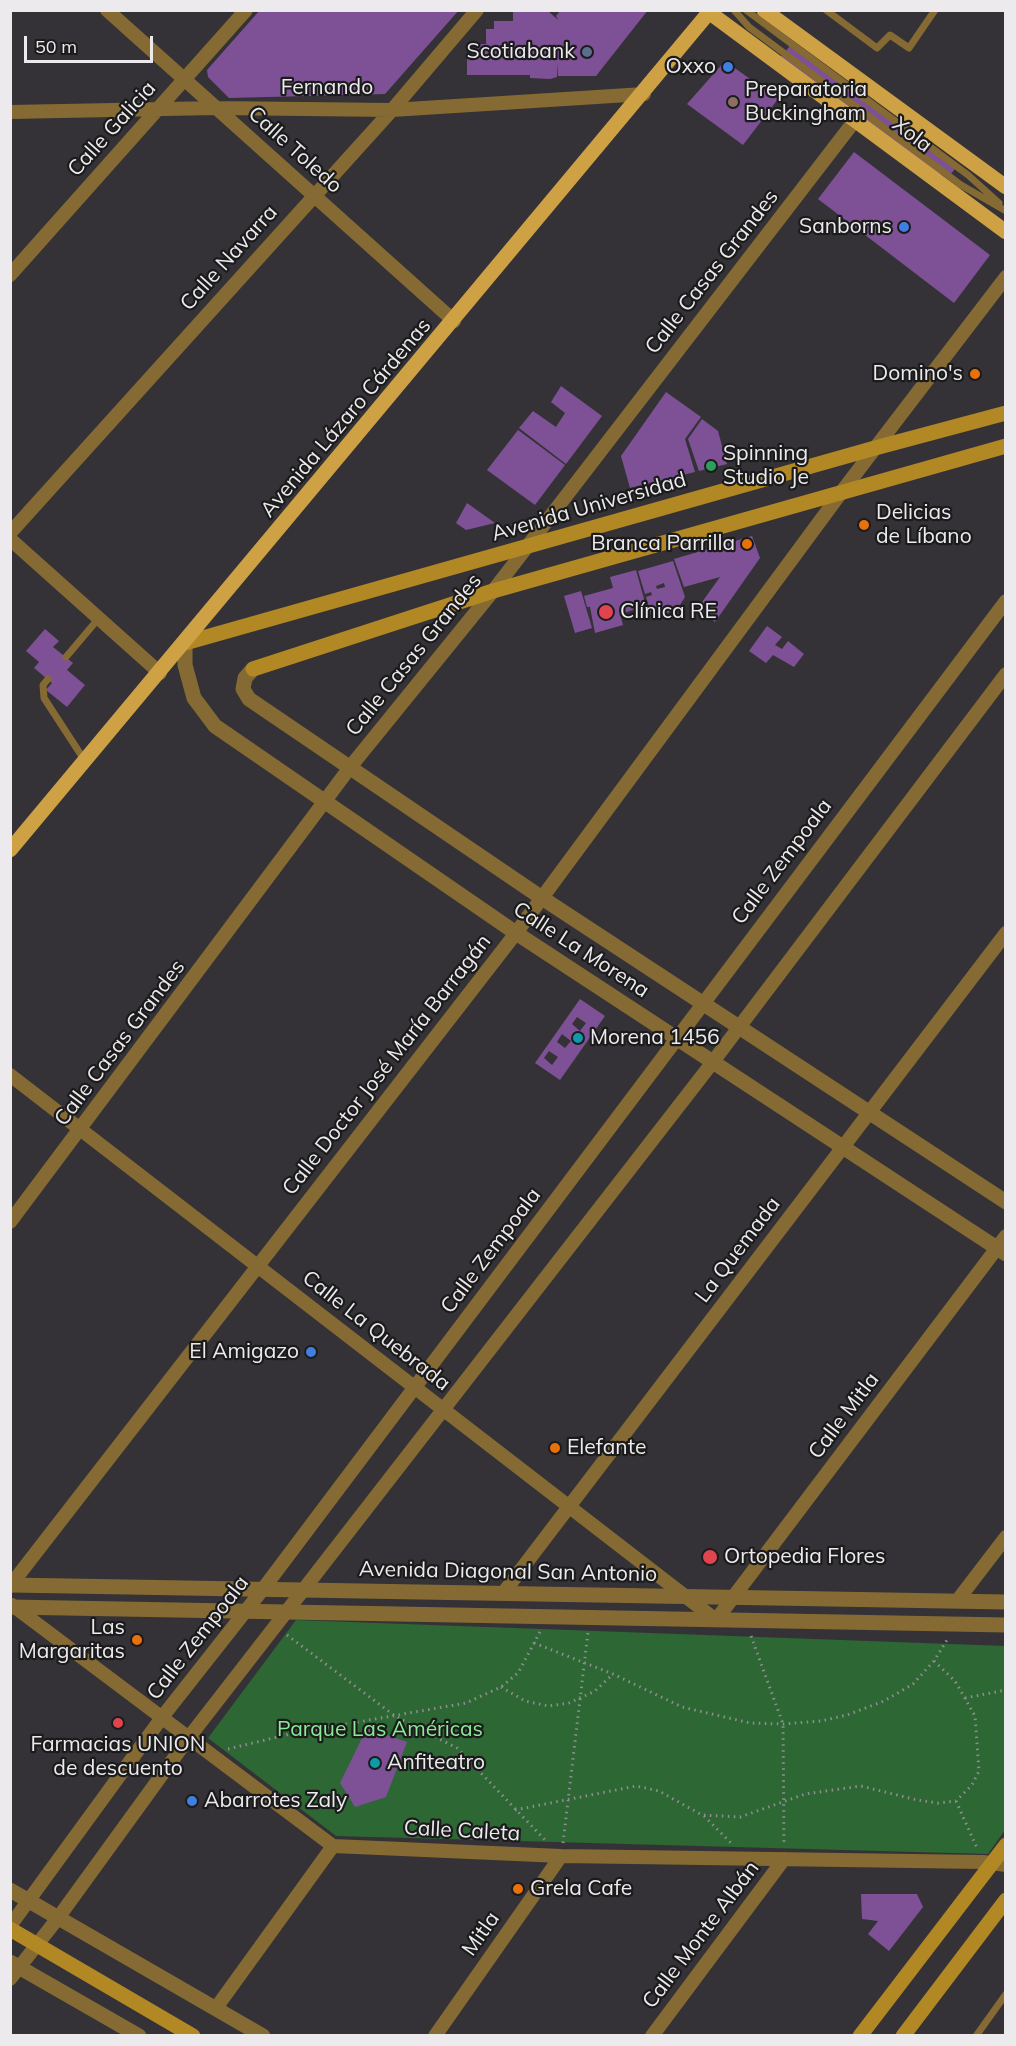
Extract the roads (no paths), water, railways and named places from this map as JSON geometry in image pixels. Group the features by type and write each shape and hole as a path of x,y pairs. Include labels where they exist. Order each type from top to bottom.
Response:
{"main road":[{"name":"Xola","path":"764,10 1005,188"},
{"name":"Xola","path":"709,11 1005,232"},
{"name":"Avenida Lázaro Cárdenas","path":"10,850 644,94 709,11"},
{"name":"Avenida Universidad","path":"185,643 1005,413"},
{"path":"253,669 493,591 1005,446"},
{"path":"860,2036 994,1863 1005,1845"},
{"path":"903,2036 1005,1900"},
{"path":"10,1928 193,2036"}],"street":[{"name":"Calle Toledo","path":"107,10 454,321"},
{"name":"Calle Galicia","path":"10,275 246,10"},
{"name":"Calle Navarra","path":"10,533 392,110 477,10"},
{"name":"Fernando","path":"10,112 216,108 392,110 644,94"},
{"name":"Calle Casas Grandes","path":"10,1222 351,766 493,591 855,119"},
{"name":"Calle Doctor José María Barragán","path":"11,1585 516,933 840,494 1005,277"},
{"path":"10,539 160,673"},
{"name":"Calle Zempoala","path":"10,1928 163,1716 263,1589 416,1387 1005,601"},
{"name":"Calle La Morena","path":"185,643 188,681 203,713 215,726 516,933 843,1147 1003,1246"},
{"name":"Calle La Morena","path":"253,669 244,678 243,689 249,699 351,766 542,898 1005,1203"},
{"path":"139,2036 14,1970 38,1946 190,1736 445,1410 1005,674"},
{"name":"La Quemada","path":"504,1592 1005,933"},
{"name":"Calle La Quebrada","path":"10,1075 716,1620"},
{"name":"Calle Mitla","path":"716,1620 1003,1246"},
{"path":"957,1601 1005,1538"},
{"name":"Avenida Diagonal San Antonio","path":"11,1585 1005,1602"},
{"path":"12,1606 190,1736 333,1846 216,2008"},
{"name":"Avenida Diagonal San Antonio","path":"12,1606 1005,1625"},
{"name":"Calle Caleta","path":"333,1846 561,1856 994,1863"},
{"name":"Mitla","path":"435,2036 561,1856"},
{"name":"Calle Monte Albán","path":"652,2036 784,1859"},
{"path":"10,1890 263,2036"}],"lane":[{"path":"734,10 749,27 961,185 1005,210"},
{"path":"746,10 969,175 1005,210"},
{"path":"826,10 877,48 890,35 908,48 934,10"},
{"path":"66,657 99,618"},
{"path":"48,679 43,685 44,698 86,761"},
{"path":"976,2036 1005,1994"}],"place":[{"name":"Scotiabank","path":"587,52"},
{"name":"Oxxo","path":"728,67"},
{"name":"Preparatoria Buckingham","path":"733,102"},
{"name":"Sanborns","path":"904,227"},
{"name":"Domino's","path":"975,374"},
{"name":"Spinning Studio Je","path":"711,466"},
{"name":"Delicias de Líbano","path":"864,525"},
{"name":"Branca Parrilla","path":"747,544"},
{"name":"Clínica RE","path":"606,612"},
{"name":"Morena 1456","path":"578,1038"},
{"name":"El Amigazo","path":"311,1352"},
{"name":"Elefante","path":"555,1448"},
{"name":"Ortopedia Flores","path":"710,1557"},
{"name":"Las Margaritas","path":"137,1640"},
{"name":"Farmacias UNION de descuento","path":"118,1723"},
{"name":"Anfiteatro","path":"375,1763"},
{"name":"Abarrotes Zaly","path":"192,1801"},
{"name":"Grela Cafe","path":"518,1889"}],"park label":[{"name":"Parque Las Américas","path":"380,1730"}]}
